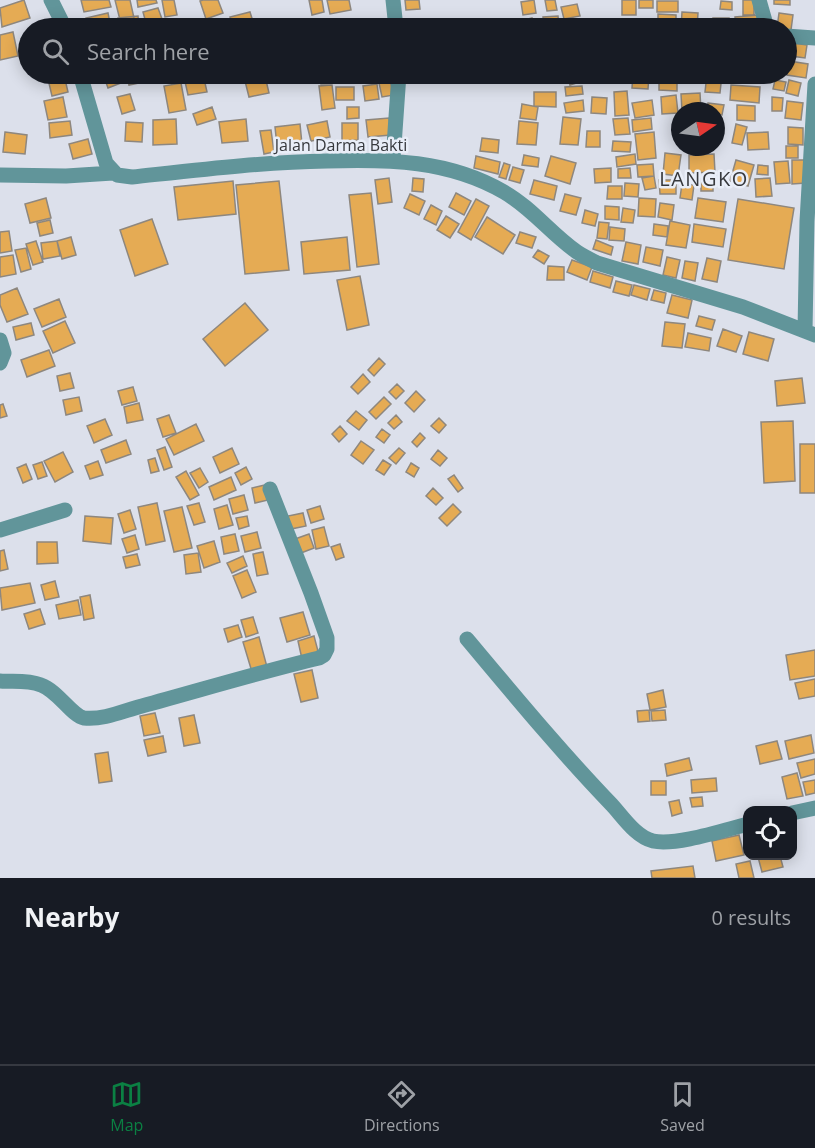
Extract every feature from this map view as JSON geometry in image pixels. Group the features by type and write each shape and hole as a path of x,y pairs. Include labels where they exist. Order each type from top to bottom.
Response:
{"street":[{"path":"51,0 60,18"},
{"path":"393,0 395,18"},
{"path":"759,0 764,18"},
{"path":"797,37 815,38"},
{"path":"83,84 106,164 113,173"},
{"path":"393,160 398,84"},
{"path":"810,333 807,220 815,84"},
{"name":"Jalan Darma Bakti","path":"0,175 66,176 113,173 122,177 132,177 270,163 393,160 418,163 463,173 503,191 532,212 577,252 597,263 743,307 810,333"},
{"path":"0,340 4,353 0,363"},
{"path":"0,681 25,681 41,685 65,702 73,713 90,718 114,715 324,655 327,649 327,638 270,489"},
{"path":"0,530 65,510"},
{"path":"467,639 588,780 639,833 649,840 659,842 689,838 743,825"},
{"path":"797,812 815,808"}],"building":[{"path":"24,0 30,18 18,18 18,22 2,27 0,8"},
{"path":"81,0 109,0 111,7 84,12"},
{"path":"115,0 130,0 134,18 120,18"},
{"path":"137,0 156,0 157,3 138,7"},
{"path":"162,0 174,0 177,15 165,17"},
{"path":"218,0 223,13 206,18 200,1"},
{"path":"309,0 322,0 324,12 312,15"},
{"path":"327,0 349,0 351,10 330,14"},
{"path":"405,0 419,0 420,9 406,10"},
{"path":"534,0 536,13 523,15 521,2"},
{"path":"545,0 555,0 557,10 547,11"},
{"path":"622,0 636,0 636,15 622,15"},
{"path":"639,0 653,0 653,8 639,8"},
{"path":"743,0 754,0 754,15 743,15"},
{"path":"774,0 790,0 790,5 774,4"},
{"path":"657,1 678,1 678,12 657,12"},
{"path":"721,1 732,2 732,10 720,9"},
{"path":"577,4 580,16 564,18 561,7"},
{"path":"158,8 162,18 145,18 143,12"},
{"path":"250,12 252,18 230,18"},
{"path":"682,12 698,13 698,18 682,18"},
{"path":"108,13 109,18 86,18"},
{"path":"779,13 793,15 793,18 778,18"},
{"path":"658,14 676,15 676,18 658,18"},
{"path":"758,15 758,18 735,18"},
{"path":"558,16 558,18 543,18"},
{"path":"13,32 18,56 0,60 0,35"},
{"path":"797,44 807,45 805,58 797,57"},
{"path":"797,62 808,64 806,78 797,77"},
{"path":"801,83 798,96 786,93 788,84"},
{"path":"49,84 66,84 68,92 52,96"},
{"path":"107,84 118,84 108,88"},
{"path":"181,84 186,110 169,113 164,86"},
{"path":"186,84 205,84 207,92 188,95"},
{"path":"246,84 267,84 269,93 249,97"},
{"path":"377,84 379,99 365,101 363,86"},
{"path":"379,84 391,84 394,95 382,97"},
{"path":"632,84 648,84 648,89 632,88"},
{"path":"659,84 677,84 677,91 659,90"},
{"path":"706,84 721,84 720,93 705,92"},
{"path":"774,84 786,84 784,91 773,89"},
{"path":"332,85 335,108 322,110 319,86"},
{"path":"731,85 760,87 759,103 730,100"},
{"path":"582,86 583,94 566,96 565,87"},
{"path":"336,87 354,87 354,100 336,100"},
{"path":"627,91 629,115 615,116 614,92"},
{"path":"534,92 556,92 556,107 534,106"},
{"path":"700,93 700,102 681,102 681,94"},
{"path":"130,94 135,110 122,114 117,97"},
{"path":"676,95 677,102 671,102 671,113 662,114 661,97"},
{"path":"63,97 67,117 48,120 44,101"},
{"path":"592,97 607,98 606,114 591,113"},
{"path":"772,97 783,98 782,111 772,111"},
{"path":"583,100 584,111 566,113 564,103"},
{"path":"652,100 654,115 635,118 632,103"},
{"path":"787,101 803,103 801,120 785,118"},
{"path":"522,104 538,107 536,120 520,118"},
{"path":"737,105 755,106 755,121 737,120"},
{"path":"212,107 216,119 197,125 193,114"},
{"path":"347,107 359,107 359,118 347,119"},
{"path":"563,117 581,119 578,145 560,144"},
{"path":"389,118 391,135 368,137 366,120"},
{"path":"628,118 630,134 615,135 613,119"},
{"path":"651,118 652,129 633,132 632,120"},
{"path":"176,119 177,144 153,145 153,120"},
{"path":"246,119 248,141 222,143 219,122"},
{"path":"70,121 72,135 50,138 49,123"},
{"path":"327,121 330,137 311,141 307,125"},
{"path":"519,121 538,123 536,145 517,144"},
{"path":"126,122 143,123 142,142 125,141"},
{"path":"342,123 358,123 358,140 342,141"},
{"path":"300,124 302,144 277,146 275,127"},
{"path":"736,124 747,127 742,145 732,143"},
{"path":"788,127 803,128 803,145 788,144"},
{"path":"271,130 274,152 264,154 260,131"},
{"path":"587,131 600,131 600,147 586,147"},
{"path":"5,132 27,135 25,154 3,152"},
{"path":"654,132 656,158 638,160 635,134"},
{"path":"768,132 769,149 748,150 747,133"},
{"path":"482,138 499,140 498,153 480,151"},
{"path":"88,139 92,154 73,159 69,144"},
{"path":"613,141 631,142 630,152 612,151"},
{"path":"786,146 798,146 798,158 786,158"},
{"path":"665,153 671,154 671,156 681,156 678,176 663,174"},
{"path":"635,154 636,164 617,167 616,157"},
{"path":"524,155 539,158 538,167 522,165"},
{"path":"476,156 500,162 498,174 474,168"},
{"path":"551,156 576,163 570,184 545,176"},
{"path":"689,156 714,156 715,172 689,173"},
{"path":"736,160 754,165 748,186 730,181"},
{"path":"792,160 806,160 806,183 792,184"},
{"path":"788,161 790,183 776,184 774,162"},
{"path":"504,163 510,165 506,179 499,177"},
{"path":"653,164 654,176 638,177 637,165"},
{"path":"758,165 768,166 768,175 757,174"},
{"path":"513,167 524,170 520,183 509,180"},
{"path":"611,168 611,182 595,183 594,169"},
{"path":"630,168 631,178 618,178 618,169"},
{"path":"654,176 656,188 645,190 642,178"},
{"path":"389,178 392,202 378,204 375,180"},
{"path":"413,178 424,179 423,192 412,191"},
{"path":"770,178 772,196 756,197 755,179"},
{"path":"701,179 713,180 713,191 701,191"},
{"path":"534,180 557,186 554,200 530,194"},
{"path":"659,180 676,180 676,194 660,194"},
{"path":"233,181 236,214 178,220 174,187"},
{"path":"279,181 289,270 245,274 236,185"},
{"path":"625,183 639,184 638,197 624,196"},
{"path":"682,184 694,185 692,200 680,198"},
{"path":"608,186 622,186 622,199 607,199"},
{"path":"371,193 379,264 357,267 349,195"},
{"path":"456,193 471,201 464,215 449,207"},
{"path":"410,194 425,201 419,215 404,208"},
{"path":"565,194 581,198 576,215 560,211"},
{"path":"46,198 51,218 30,223 25,204"},
{"path":"639,198 656,199 655,217 638,216"},
{"path":"698,198 726,202 723,222 695,218"},
{"path":"476,199 489,206 471,240 458,232"},
{"path":"738,199 794,208 784,269 728,260"},
{"path":"660,203 674,205 672,220 658,217"},
{"path":"431,205 442,211 436,225 424,219"},
{"path":"605,206 619,207 619,220 605,219"},
{"path":"623,208 635,210 633,223 621,222"},
{"path":"585,210 598,214 595,226 582,223"},
{"path":"446,216 459,224 450,238 437,230"},
{"path":"487,217 515,235 503,254 475,237"},
{"path":"152,219 168,264 135,276 120,230"},
{"path":"50,220 53,233 40,236 37,223"},
{"path":"670,221 690,225 686,248 666,245"},
{"path":"599,222 609,223 607,239 597,238"},
{"path":"654,224 668,226 667,237 653,235"},
{"path":"694,224 726,229 723,247 692,242"},
{"path":"610,227 625,229 624,241 609,240"},
{"path":"9,231 12,251 0,253 0,232"},
{"path":"520,232 536,237 532,248 516,243"},
{"path":"71,237 76,255 62,259 57,241"},
{"path":"347,237 350,270 304,274 301,242"},
{"path":"596,240 613,247 611,255 593,249"},
{"path":"36,241 43,262 33,265 26,244"},
{"path":"57,241 60,256 43,259 41,243"},
{"path":"626,242 641,245 638,264 622,261"},
{"path":"646,247 663,250 660,266 643,262"},
{"path":"26,248 31,269 21,272 15,250"},
{"path":"538,250 549,256 544,264 533,257"},
{"path":"13,255 16,274 0,277 0,257"},
{"path":"667,257 680,260 676,278 663,275"},
{"path":"707,258 721,261 717,282 702,279"},
{"path":"572,260 592,267 587,280 567,272"},
{"path":"685,261 698,263 695,281 682,278"},
{"path":"548,266 564,267 564,280 547,280"},
{"path":"593,271 613,277 610,288 590,282"},
{"path":"360,276 369,325 347,330 337,280"},
{"path":"616,281 632,285 629,296 613,292"},
{"path":"634,285 650,289 647,300 631,295"},
{"path":"17,288 28,314 7,322 0,305 0,295"},
{"path":"654,290 666,293 664,303 651,300"},
{"path":"672,295 692,300 688,318 667,313"},
{"path":"59,299 66,317 42,327 34,309"},
{"path":"245,303 268,330 225,366 203,339"},
{"path":"699,316 715,320 712,330 696,326"},
{"path":"65,321 75,343 53,353 43,331"},
{"path":"665,322 685,324 682,348 662,346"},
{"path":"31,323 34,335 16,340 13,327"},
{"path":"723,329 742,336 736,352 717,346"},
{"path":"749,332 774,339 768,361 743,354"},
{"path":"688,333 711,338 709,351 685,347"},
{"path":"49,350 55,366 27,377 21,360"},
{"path":"379,358 385,364 374,376 368,370"},
{"path":"70,373 74,388 60,391 57,376"},
{"path":"363,374 370,382 358,394 351,387"},
{"path":"802,378 805,403 777,406 775,381"},
{"path":"397,384 404,391 396,399 389,392"},
{"path":"133,387 137,401 122,405 118,391"},
{"path":"416,391 425,400 414,412 405,403"},
{"path":"79,397 82,411 66,415 63,400"},
{"path":"384,397 391,404 376,419 369,412"},
{"path":"139,403 143,420 127,423 124,407"},
{"path":"3,404 7,416 0,418 0,405"},
{"path":"356,411 367,420 359,430 347,421"},
{"path":"169,415 176,433 163,437 157,419"},
{"path":"396,415 402,422 394,429 388,423"},
{"path":"439,418 446,425 439,433 431,426"},
{"path":"105,419 112,435 94,443 87,426"},
{"path":"793,421 795,481 764,483 761,422"},
{"path":"196,424 204,441 174,455 166,439"},
{"path":"340,426 347,434 339,442 332,434"},
{"path":"382,429 390,435 384,443 376,437"},
{"path":"420,433 425,438 417,447 412,442"},
{"path":"126,440 131,454 106,463 101,450"},
{"path":"361,441 374,450 363,464 351,455"},
{"path":"800,444 815,444 815,493 800,493"},
{"path":"165,447 172,467 164,470 157,450"},
{"path":"232,448 239,464 220,473 213,457"},
{"path":"399,448 405,453 396,464 389,458"},
{"path":"438,450 447,458 440,466 431,459"},
{"path":"63,452 73,472 55,482 44,461"},
{"path":"155,458 159,471 151,473 148,460"},
{"path":"383,460 391,465 384,475 376,470"},
{"path":"98,461 103,475 90,479 85,466"},
{"path":"42,462 47,476 38,479 33,465"},
{"path":"411,463 419,468 414,477 406,472"},
{"path":"26,464 32,479 23,483 17,468"},
{"path":"246,467 252,479 241,485 235,473"},
{"path":"200,468 208,482 199,488 190,473"},
{"path":"186,471 199,495 190,500 176,477"},
{"path":"454,475 463,488 458,492 448,479"},
{"path":"231,477 236,490 214,500 209,487"},
{"path":"265,485 268,500 255,503 252,488"},
{"path":"433,488 443,498 436,505 426,496"},
{"path":"244,495 248,510 233,514 229,499"},
{"path":"157,503 165,541 146,545 138,507"},
{"path":"199,503 205,522 194,525 187,506"},
{"path":"453,504 461,512 447,526 439,518"},
{"path":"227,505 233,525 219,529 214,509"},
{"path":"320,506 324,519 311,523 307,510"},
{"path":"182,507 192,548 174,552 164,511"},
{"path":"130,510 136,529 124,533 118,514"},
{"path":"303,513 306,526 291,529 288,516"},
{"path":"85,516 113,518 111,544 83,541"},
{"path":"247,516 249,526 239,529 236,518"},
{"path":"324,527 329,546 316,549 312,530"},
{"path":"257,532 261,548 245,552 241,536"},
{"path":"235,534 239,551 224,554 221,537"},
{"path":"309,534 314,548 301,553 295,539"},
{"path":"135,535 139,549 127,553 122,539"},
{"path":"214,541 220,562 204,568 197,546"},
{"path":"37,542 57,542 58,563 37,564"},
{"path":"340,544 344,557 336,560 331,547"},
{"path":"4,550 8,569 0,571 0,551"},
{"path":"263,552 268,574 257,576 253,554"},
{"path":"198,553 201,572 186,574 184,555"},
{"path":"137,554 140,565 126,568 123,557"},
{"path":"243,556 247,566 232,573 227,563"},
{"path":"247,570 256,592 242,598 233,576"},
{"path":"55,581 59,597 45,600 41,585"},
{"path":"30,583 35,603 2,610 0,588"},
{"path":"90,595 94,618 84,620 80,597"},
{"path":"78,600 81,615 59,619 56,605"},
{"path":"40,609 45,624 29,629 24,614"},
{"path":"303,612 310,635 287,642 280,618"},
{"path":"253,617 258,633 246,637 241,620"},
{"path":"238,625 242,637 228,642 224,629"},
{"path":"314,636 319,655 302,659 298,641"},
{"path":"259,637 267,667 252,672 243,642"},
{"path":"815,650 815,676 790,680 786,655"},
{"path":"312,670 318,698 301,702 294,674"},
{"path":"815,679 815,696 799,699 795,683"},
{"path":"663,690 666,707 650,710 647,694"},
{"path":"649,710 650,721 638,722 637,711"},
{"path":"665,710 666,720 652,721 651,711"},
{"path":"155,713 160,733 144,736 140,716"},
{"path":"194,715 200,743 184,746 179,718"},
{"path":"811,735 814,753 789,759 785,741"},
{"path":"163,736 166,752 148,756 144,740"},
{"path":"777,741 782,759 760,764 756,746"},
{"path":"108,752 112,781 99,783 95,754"},
{"path":"689,758 692,770 667,776 665,764"},
{"path":"815,759 815,774 801,778 797,763"},
{"path":"797,773 803,796 787,799 782,777"},
{"path":"716,778 717,791 692,793 691,780"},
{"path":"815,780 815,793 806,795 803,782"},
{"path":"651,781 666,781 666,795 651,795"},
{"path":"702,797 703,806 692,807 690,798"},
{"path":"679,800 682,813 672,816 669,802"},
{"path":"739,835 743,855 716,861 712,841"},
{"path":"759,860 781,860 783,867 762,872"},
{"path":"750,861 754,878 739,878 736,864"},
{"path":"693,866 695,878 652,878 651,871"}],"district":[{"name":"LANGKO","path":"704,178"}]}
